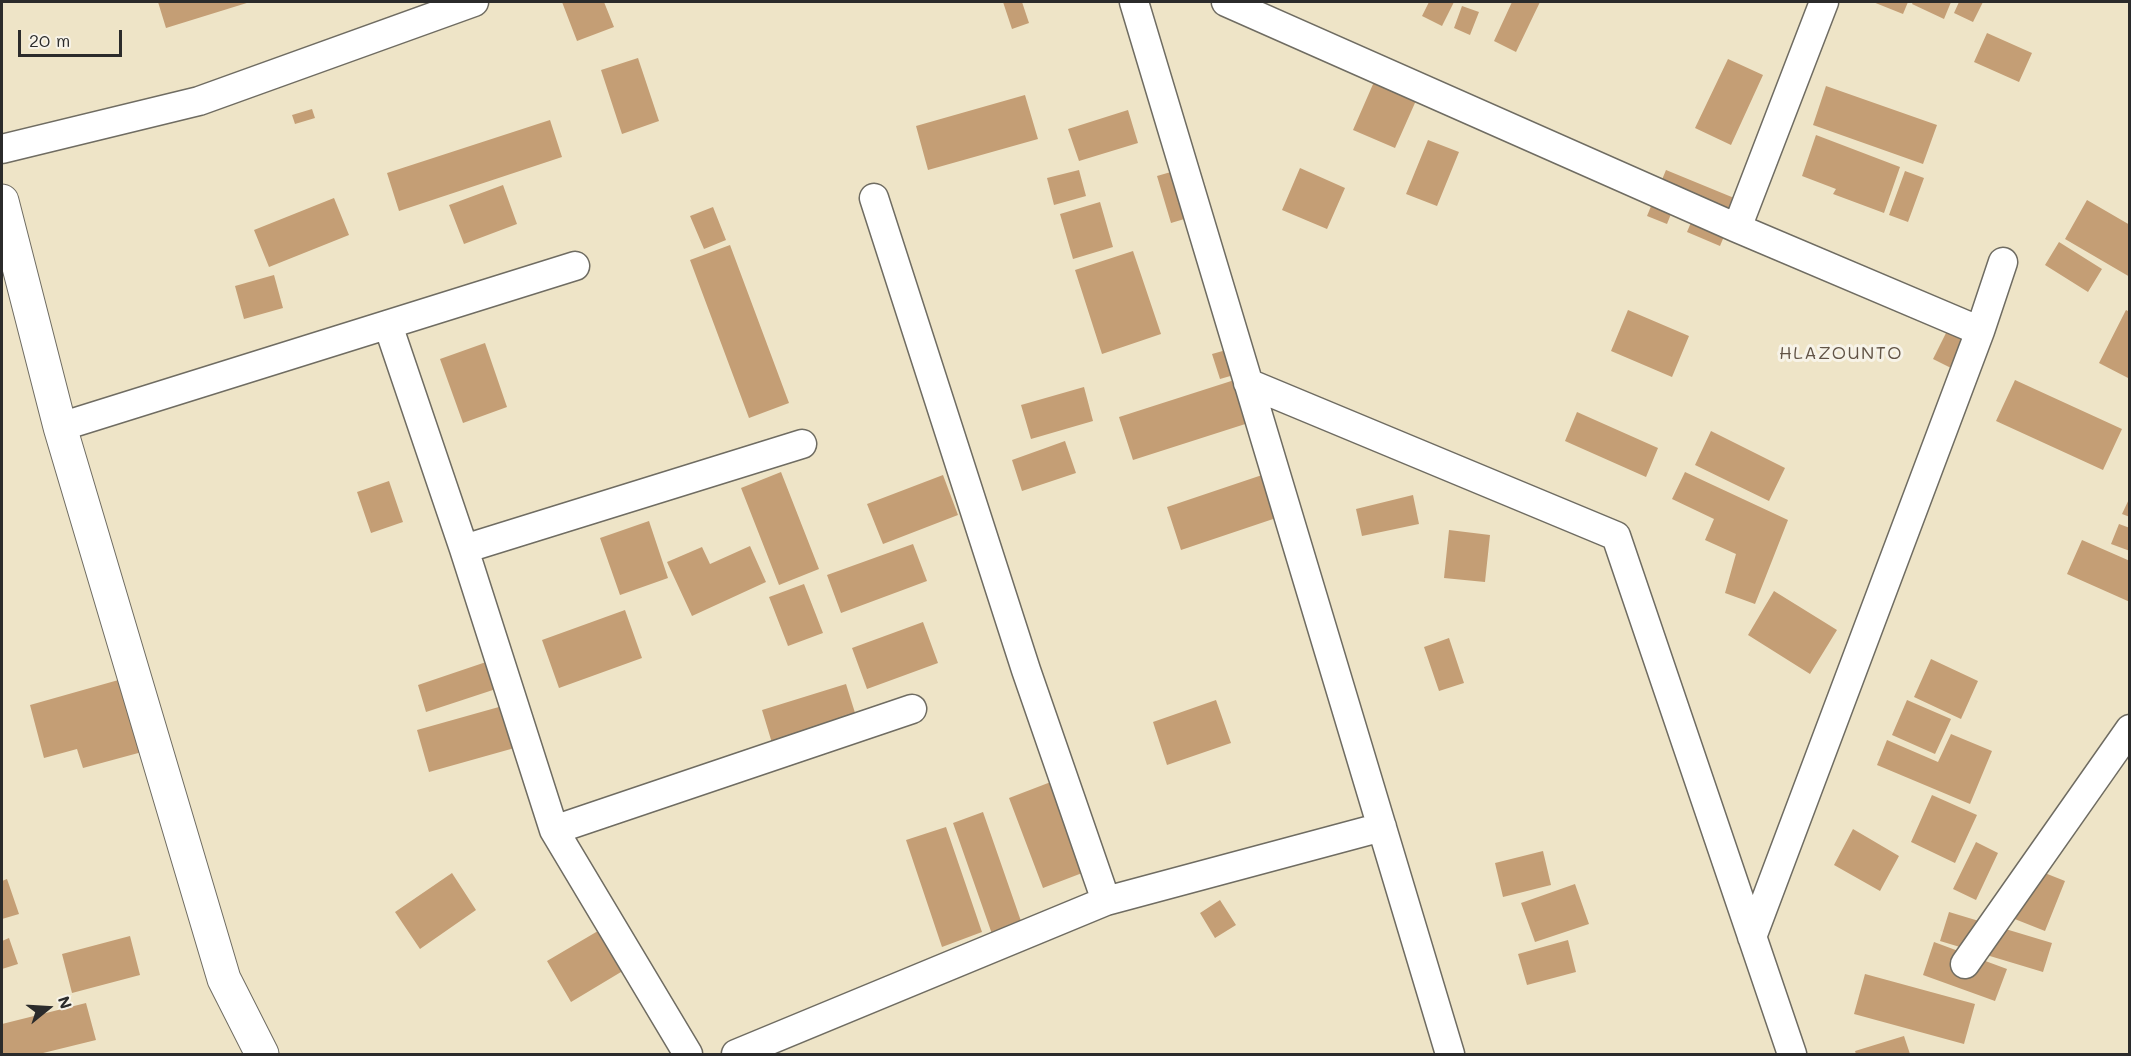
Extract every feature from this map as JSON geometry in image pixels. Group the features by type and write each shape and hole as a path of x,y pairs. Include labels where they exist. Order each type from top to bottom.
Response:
{"street":[{"path":"2,149 200,101 474,2"},
{"path":"1134,2 1450,1054"},
{"path":"1226,2 1737,228 1980,331"},
{"path":"1737,228 1824,2"},
{"path":"874,198 1026,670 1106,901"},
{"path":"2,201 60,427 224,979 261,1054"},
{"path":"1752,937 1980,331 2002,262"},
{"path":"60,427 574,266"},
{"path":"388,325 464,549 555,830 688,1054"},
{"path":"1248,382 1616,536 1792,1054"},
{"path":"464,549 802,444"},
{"path":"555,830 912,709"},
{"path":"1965,964 2130,729"},
{"path":"736,1054 1106,901 1382,826"}],"building":[{"path":"158,2 250,2 166,28"},
{"path":"562,2 604,2 614,27 577,41"},
{"path":"1003,2 1022,2 1029,23 1012,29"},
{"path":"1429,2 1454,2 1442,26 1422,16"},
{"path":"1512,2 1540,2 1516,52 1494,41"},
{"path":"1873,2 1908,2 1903,14"},
{"path":"1913,2 1951,2 1944,19 1912,4"},
{"path":"1959,2 1983,2 1973,22 1954,13"},
{"path":"1462,6 1479,12 1470,35 1454,28"},
{"path":"1987,33 2032,53 2019,82 1974,62"},
{"path":"638,58 659,121 622,134 601,70"},
{"path":"1384,59 1426,78 1395,148 1353,130"},
{"path":"1728,59 1763,75 1731,145 1695,128"},
{"path":"1826,86 1937,125 1923,164 1813,125"},
{"path":"1025,95 1038,139 928,170 916,126"},
{"path":"312,109 315,118 295,124 292,115"},
{"path":"1128,110 1138,143 1079,161 1068,129"},
{"path":"550,120 562,157 399,211 387,173"},
{"path":"1816,135 1900,167 1884,213 1833,194 1836,189 1802,176"},
{"path":"1428,140 1459,152 1437,206 1406,194"},
{"path":"1188,167 1201,214 1171,223 1157,176"},
{"path":"1300,168 1345,188 1327,229 1282,210"},
{"path":"1079,170 1086,196 1054,205 1047,178"},
{"path":"1666,170 1739,200 1720,246 1687,232 1695,213 1675,204 1667,224 1647,216"},
{"path":"1905,171 1924,178 1908,222 1889,215"},
{"path":"503,185 517,224 464,244 449,205"},
{"path":"334,198 349,235 269,267 254,230"},
{"path":"2087,200 2130,225 2130,277 2065,239"},
{"path":"1100,202 1113,247 1073,259 1060,214"},
{"path":"713,207 726,240 704,249 690,216"},
{"path":"2059,242 2102,269 2088,292 2045,265"},
{"path":"730,245 789,403 749,418 690,260"},
{"path":"1133,251 1161,334 1102,354 1075,270"},
{"path":"274,275 283,308 244,319 235,286"},
{"path":"1628,310 1689,336 1672,377 1611,351"},
{"path":"2126,310 2130,312 2130,379 2099,363"},
{"path":"1947,331 1973,344 1959,372 1933,359"},
{"path":"485,343 507,407 463,423 440,359"},
{"path":"1244,345 1251,370 1220,379 1212,354"},
{"path":"1250,375 1264,418 1133,460 1119,417"},
{"path":"2015,380 2122,429 2103,470 1996,421"},
{"path":"1084,387 1093,421 1031,439 1021,405"},
{"path":"1577,412 1658,448 1646,477 1565,441"},
{"path":"1711,431 1785,468 1769,501 1695,465"},
{"path":"1065,441 1076,473 1022,491 1012,460"},
{"path":"1274,471 1288,514 1181,550 1167,507"},
{"path":"781,472 819,569 779,585 741,488"},
{"path":"1685,472 1788,520 1755,604 1725,593 1736,554 1705,540 1714,519 1672,499"},
{"path":"943,475 958,515 883,544 867,504"},
{"path":"389,481 403,522 371,533 357,492"},
{"path":"1413,495 1419,524 1362,536 1356,509"},
{"path":"2130,497 2130,517 2122,514"},
{"path":"649,521 668,578 620,595 600,538"},
{"path":"2119,524 2130,528 2130,551 2111,544"},
{"path":"1449,530 1490,535 1485,582 1444,578"},
{"path":"2082,540 2130,561 2130,602 2067,574"},
{"path":"913,544 927,581 841,613 827,575"},
{"path":"750,546 766,582 692,616 667,562 702,547 710,564"},
{"path":"804,584 823,633 788,646 769,597"},
{"path":"1774,591 1837,630 1810,674 1748,635"},
{"path":"625,610 642,658 559,688 542,640"},
{"path":"923,622 938,663 867,689 852,648"},
{"path":"1449,638 1464,683 1439,691 1424,647"},
{"path":"1931,659 1978,681 1961,719 1914,697"},
{"path":"489,661 499,688 426,712 418,685"},
{"path":"122,679 142,752 83,768 77,749 44,758 30,705"},
{"path":"846,684 856,716 772,743 762,710"},
{"path":"1216,700 1231,743 1167,765 1153,722"},
{"path":"1907,700 1951,719 1935,754 1892,735"},
{"path":"506,705 518,747 429,772 417,730"},
{"path":"1951,734 1992,751 1970,804 1877,765 1887,740 1938,762"},
{"path":"1056,780 1090,870 1043,888 1009,798"},
{"path":"1932,795 1977,815 1955,863 1911,842"},
{"path":"983,812 1022,924 992,934 953,823"},
{"path":"946,827 982,932 942,947 906,840"},
{"path":"1853,829 1899,856 1880,891 1834,865"},
{"path":"1976,842 1998,853 1976,900 1953,889"},
{"path":"1543,851 1551,885 1503,897 1495,863"},
{"path":"2022,864 2065,881 2045,931 2002,914"},
{"path":"452,873 476,910 420,949 395,912"},
{"path":"7,879 19,914 2,919 2,881"},
{"path":"1575,884 1589,924 1535,942 1521,903"},
{"path":"1220,900 1236,925 1215,938 1200,913"},
{"path":"1949,912 2052,943 2043,972 1940,941"},
{"path":"603,928 626,969 571,1002 547,961"},
{"path":"130,936 140,975 72,993 62,954"},
{"path":"9,938 18,964 2,969 2,941"},
{"path":"1568,940 1576,972 1527,985 1518,954"},
{"path":"1934,942 2007,969 1995,1001 1923,975"},
{"path":"1865,974 1975,1004 1964,1044 1854,1014"},
{"path":"86,1003 96,1040 39,1054 2,1054 2,1024"},
{"path":"1904,1036 1910,1054 1856,1054 1855,1051"}],"district":[{"name":"HLAZOUNTO","path":"1841,353"}]}
